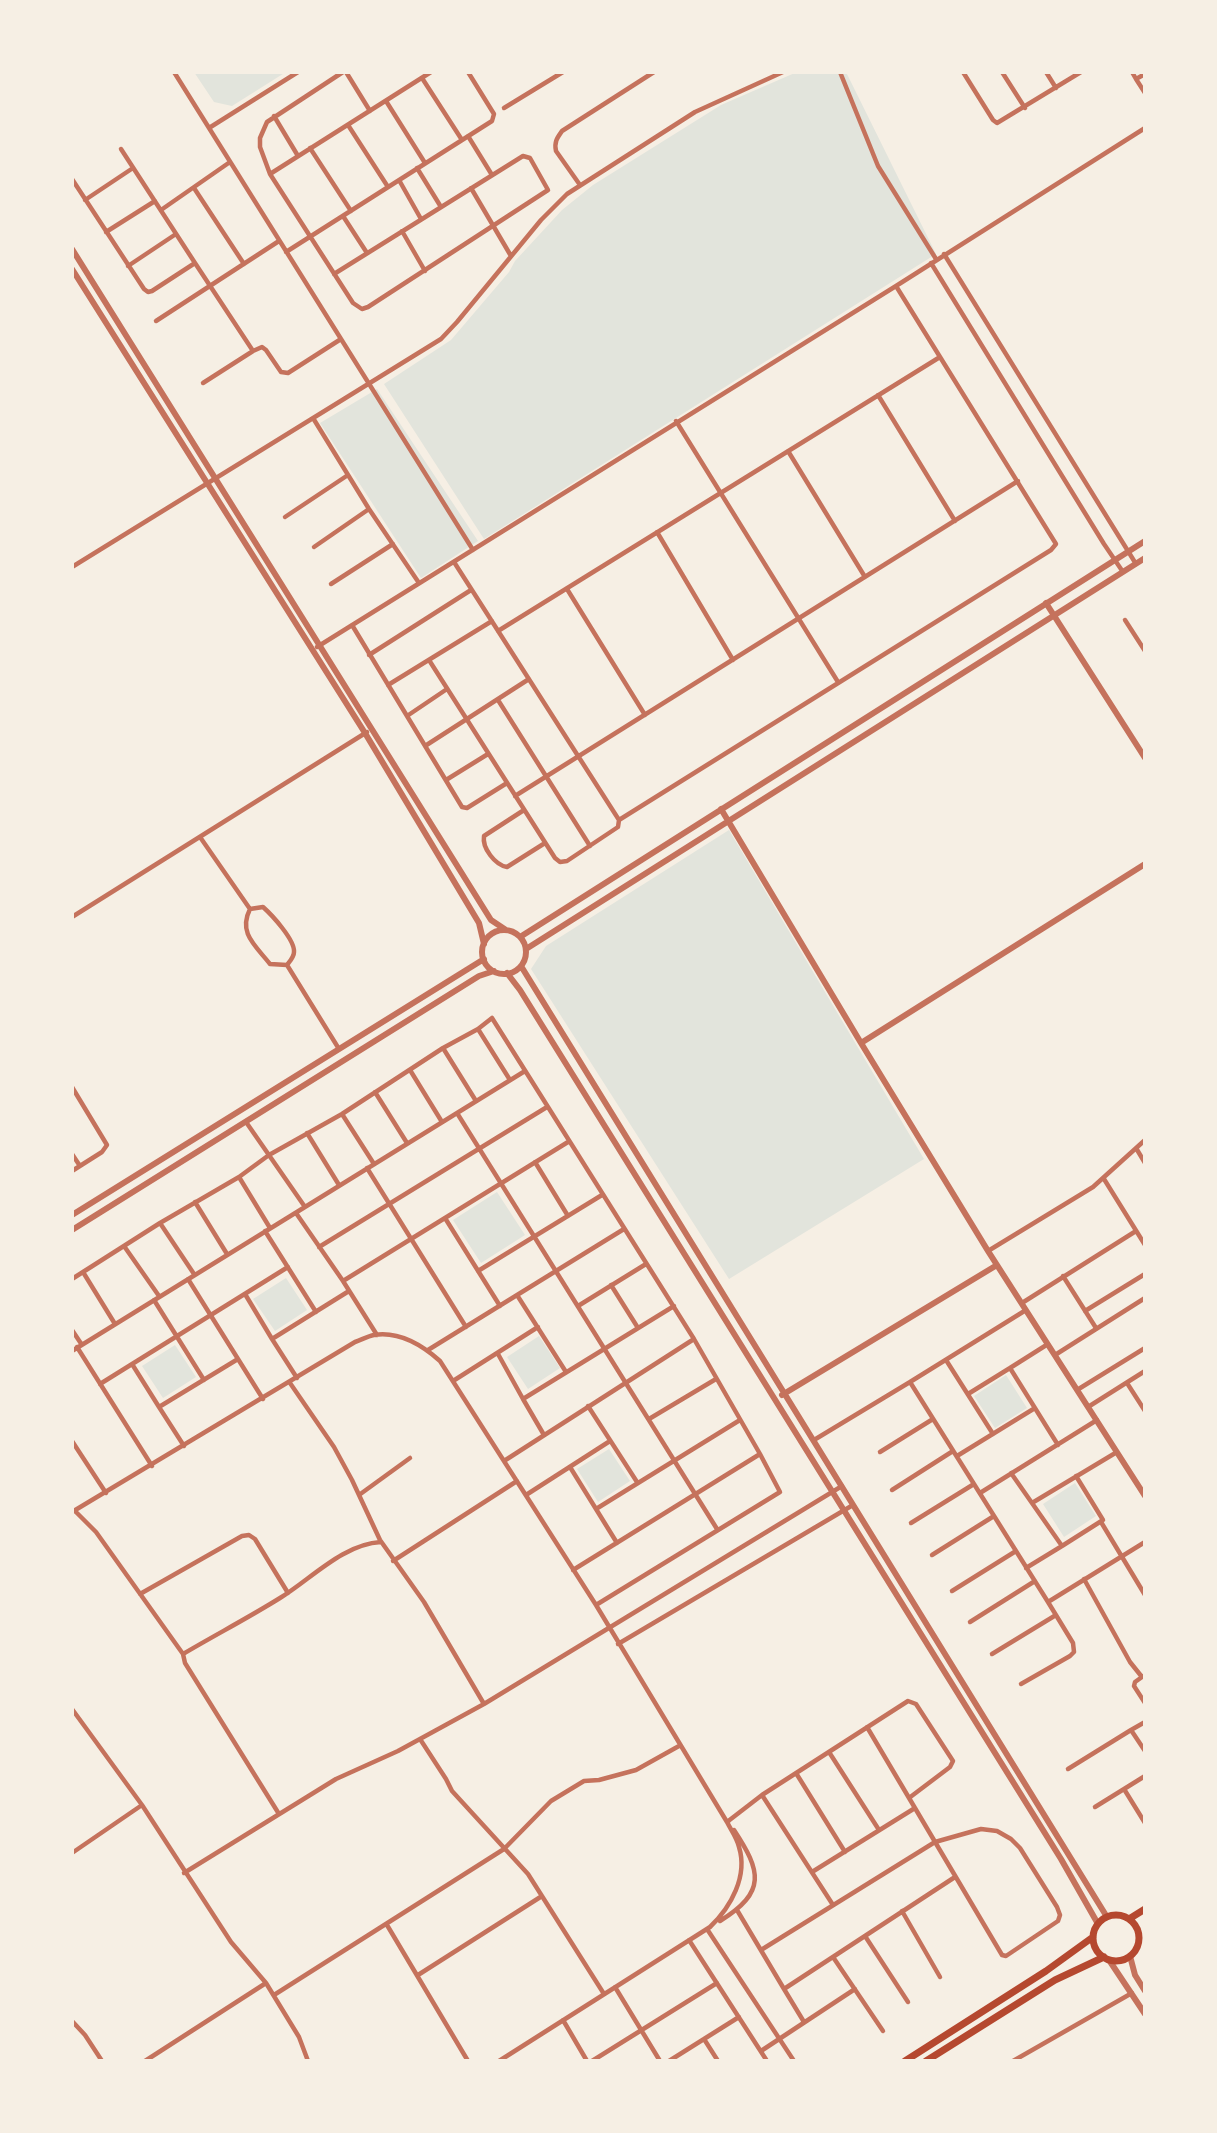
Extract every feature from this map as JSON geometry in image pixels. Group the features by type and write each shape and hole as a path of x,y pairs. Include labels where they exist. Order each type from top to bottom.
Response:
{"main road":[{"path":"1129,1920 1145,1909"},
{"path":"926,2061 1055,1980 1106,1959 1121,1961 1130,1956 1138,1946 1142,1930 1129,1920 1115,1916 1107,1917 1098,1924 1093,1937 1094,1945 1106,1959"},
{"path":"904,2061 1054,1966 1093,1937"}],"street":[{"path":"174,72 473,550"},
{"path":"209,128 298,72"},
{"path":"334,274 523,156 530,158 548,188 545,194 362,309 353,303 334,274 310,237 270,174 260,147 260,138 267,122 274,116 345,72 370,111"},
{"path":"270,174 431,72"},
{"path":"286,252 492,121 494,114 468,72"},
{"path":"504,108 563,72"},
{"path":"580,185 556,151 556,138 562,131 654,72"},
{"path":"72,567 441,339 551,208 567,194 695,112 783,72"},
{"path":"840,72 878,166 936,259"},
{"path":"963,72 993,120 998,123 1082,72"},
{"path":"1002,72 1025,108"},
{"path":"1046,72 1056,88"},
{"path":"1132,72 1145,93"},
{"path":"1136,79 1145,74"},
{"path":"422,78 462,140"},
{"path":"386,100 425,162"},
{"path":"274,116 298,156"},
{"path":"348,125 388,187"},
{"path":"312,650 1145,128"},
{"path":"468,136 492,175"},
{"path":"310,148 351,211"},
{"path":"120,149 253,351"},
{"path":"161,210 230,162"},
{"path":"85,200 133,168"},
{"path":"417,168 441,207"},
{"path":"72,178 128,266 148,292 195,263"},
{"path":"399,180 421,219"},
{"path":"194,188 244,264"},
{"path":"471,189 511,256"},
{"path":"106,232 155,201"},
{"path":"343,216 367,253"},
{"path":"402,231 425,271"},
{"path":"128,266 176,234"},
{"path":"156,321 279,241"},
{"path":"72,249 491,920 506,930 514,932 520,937 526,949 521,966 507,973 494,971 479,976 72,1230"},
{"path":"944,254 1136,564"},
{"path":"931,263 1124,572"},
{"path":"72,269 365,733 479,923 484,944 484,959 494,971"},
{"path":"619,820 1055,547 1056,544 1018,481 896,286"},
{"path":"203,383 262,347 280,372 285,374 341,339"},
{"path":"498,631 940,357"},
{"path":"878,396 955,521"},
{"path":"313,418 369,508 420,583"},
{"path":"676,422 838,682"},
{"path":"788,451 865,577"},
{"path":"285,517 348,475"},
{"path":"515,796 1018,481"},
{"path":"314,548 369,508"},
{"path":"657,532 733,660"},
{"path":"520,937 1145,541"},
{"path":"331,584 393,544"},
{"path":"526,949 1145,558"},
{"path":"429,660 545,843 560,862 567,861 618,827 619,820 454,562"},
{"path":"567,589 645,715"},
{"path":"369,655 471,590"},
{"path":"1046,603 1145,758"},
{"path":"1125,620 1145,651"},
{"path":"388,685 492,621"},
{"path":"352,625 462,807 465,809 507,783"},
{"path":"425,746 529,679"},
{"path":"407,716 447,689"},
{"path":"498,700 590,846"},
{"path":"72,917 372,728"},
{"path":"446,780 488,754"},
{"path":"721,809 988,1251 1145,1496"},
{"path":"524,810 484,836 484,843 493,858 497,863 507,867 545,843"},
{"path":"200,837 250,909"},
{"path":"861,1043 1145,864"},
{"path":"250,909 263,908 270,913 290,939 294,955 287,965"},
{"path":"250,909 246,917 247,934 270,964 287,965"},
{"path":"484,944 492,933 506,930"},
{"path":"72,1215 484,959"},
{"path":"287,965 339,1049"},
{"path":"521,966 1107,1917"},
{"path":"507,973 520,990 776,1399 1098,1924"},
{"path":"72,1279 160,1223 239,1177 268,1155 342,1114 492,1018 568,1142 674,1306 780,1492 596,1605"},
{"path":"478,1029 510,1080"},
{"path":"443,1048 476,1101"},
{"path":"410,1070 442,1122"},
{"path":"77,1348 525,1071"},
{"path":"72,1087 107,1145 102,1152 72,1171"},
{"path":"375,1092 407,1143"},
{"path":"319,1247 547,1107"},
{"path":"457,1113 717,1529"},
{"path":"342,1114 374,1164"},
{"path":"246,1122 305,1207"},
{"path":"307,1133 339,1185"},
{"path":"988,1251 1104,1179 1145,1140"},
{"path":"343,1281 568,1142"},
{"path":"1136,1148 1145,1163"},
{"path":"72,1154 80,1166"},
{"path":"535,1162 568,1216"},
{"path":"367,1168 466,1327"},
{"path":"239,1177 288,1267 316,1312"},
{"path":"1104,1179 1145,1245"},
{"path":"478,1271 602,1195"},
{"path":"195,1202 227,1254"},
{"path":"296,1213 350,1291 377,1335"},
{"path":"445,1218 500,1306"},
{"path":"160,1223 194,1274"},
{"path":"428,1350 624,1229"},
{"path":"1022,1303 1136,1231"},
{"path":"124,1246 204,1380"},
{"path":"578,1306 646,1264"},
{"path":"776,1399 997,1265"},
{"path":"100,1384 288,1267"},
{"path":"82,1272 115,1324"},
{"path":"1085,1311 1145,1274"},
{"path":"1063,1276 1096,1328"},
{"path":"188,1279 263,1399"},
{"path":"611,1285 638,1328"},
{"path":"272,1339 350,1291"},
{"path":"245,1294 297,1378"},
{"path":"517,1295 566,1372"},
{"path":"1055,1355 1145,1298"},
{"path":"523,1399 674,1306"},
{"path":"814,1440 1026,1310"},
{"path":"453,1381 538,1327"},
{"path":"72,1330 77,1348 152,1466"},
{"path":"279,1814 185,1663 183,1654 96,1532 74,1511 355,1342 377,1335 394,1335 428,1350 440,1361 596,1605 679,1746 740,1839 755,1870 753,1888 737,1910 499,2061"},
{"path":"504,1461 694,1339"},
{"path":"968,1394 1048,1344"},
{"path":"1077,1390 1145,1348"},
{"path":"498,1354 544,1435"},
{"path":"159,1407 238,1359"},
{"path":"946,1359 993,1434"},
{"path":"132,1364 184,1446"},
{"path":"1010,1368 1058,1444"},
{"path":"1088,1407 1145,1371"},
{"path":"649,1419 716,1379"},
{"path":"910,1382 1073,1643 1074,1652 1070,1656 1021,1684"},
{"path":"290,1383 334,1448 381,1542 424,1602 484,1704"},
{"path":"1127,1383 1145,1411"},
{"path":"588,1406 637,1482"},
{"path":"957,1456 1035,1408"},
{"path":"880,1452 933,1419"},
{"path":"596,1509 740,1420"},
{"path":"980,1493 1097,1420"},
{"path":"72,1441 106,1493"},
{"path":"526,1495 610,1441"},
{"path":"892,1490 953,1451"},
{"path":"1032,1503 1117,1452"},
{"path":"573,1570 760,1454"},
{"path":"359,1495 410,1458"},
{"path":"570,1467 617,1543"},
{"path":"1011,1473 1062,1546"},
{"path":"1076,1476 1145,1595"},
{"path":"393,1561 517,1481"},
{"path":"1138,1486 1145,1481"},
{"path":"911,1523 974,1484"},
{"path":"184,1873 336,1779 398,1751 484,1704 842,1486"},
{"path":"618,1644 853,1505"},
{"path":"932,1555 994,1516"},
{"path":"1026,1568 1101,1522"},
{"path":"140,1594 242,1536 249,1535 255,1539 288,1593"},
{"path":"183,1654 288,1593 335,1560 369,1543 381,1542"},
{"path":"1048,1602 1145,1542"},
{"path":"952,1591 1016,1551"},
{"path":"1084,1579 1130,1662 1143,1676 1135,1682 1134,1686 1145,1703"},
{"path":"970,1622 1035,1581"},
{"path":"992,1654 1056,1614"},
{"path":"727,1822 762,1795 904,1702 912,1701 953,1761 950,1767 909,1798"},
{"path":"72,1709 142,1805 184,1873 231,1942 266,1983 298,2037 308,2061"},
{"path":"1068,1769 1145,1722"},
{"path":"761,1950 935,1842 981,1829 997,1831 1011,1839 1020,1848 1060,1915 1053,1925 1004,1956 935,1842 867,1727"},
{"path":"1131,1730 1145,1751"},
{"path":"420,1739 452,1791 528,1874 604,1994"},
{"path":"274,1995 504,1849 551,1801 584,1781 599,1780 636,1770 679,1746"},
{"path":"829,1752 879,1830"},
{"path":"796,1773 844,1852"},
{"path":"1095,1806 1145,1776"},
{"path":"1124,1789 1145,1823"},
{"path":"762,1795 833,1905"},
{"path":"72,1853 142,1805"},
{"path":"812,1872 915,1808"},
{"path":"708,1928 723,1914 739,1880 742,1863 739,1846 727,1822"},
{"path":"784,1989 956,1877"},
{"path":"418,1974 542,1896"},
{"path":"737,1910 804,2022"},
{"path":"902,1911 940,1977"},
{"path":"387,1924 468,2061"},
{"path":"708,1928 794,2061"},
{"path":"865,1936 908,2002"},
{"path":"689,1940 767,2061"},
{"path":"1130,1956 1135,1975 1145,1991"},
{"path":"833,1957 883,2031"},
{"path":"1106,1959 1145,2014"},
{"path":"145,2061 266,1983"},
{"path":"592,2061 717,1983"},
{"path":"615,1986 660,2061"},
{"path":"761,2051 855,1989"},
{"path":"1013,2061 1132,1993"},
{"path":"669,2061 739,2018"},
{"path":"563,2019 587,2061"},
{"path":"72,2021 85,2035 102,2061"},
{"path":"704,2039 718,2061"}],"shaded area":[{"path":"194,72 286,72 232,106 214,102"},
{"path":"797,72 846,72 936,254 484,539 384,384 451,340 509,272 515,261 562,210 593,185 721,105"},
{"path":"377,389 478,541 421,578 320,423"},
{"path":"729,830 924,1159 729,1279 531,969 546,946"},
{"path":"497,1192 525,1235 481,1263 453,1220"},
{"path":"286,1278 307,1310 275,1331 253,1299"},
{"path":"539,1336 560,1368 528,1389 507,1357"},
{"path":"175,1345 196,1377 163,1398 142,1366"},
{"path":"1006,1375 1027,1408 995,1428 974,1396"},
{"path":"609,1449 630,1481 598,1502 577,1469"},
{"path":"1075,1483 1096,1516 1064,1537 1043,1504"}]}
